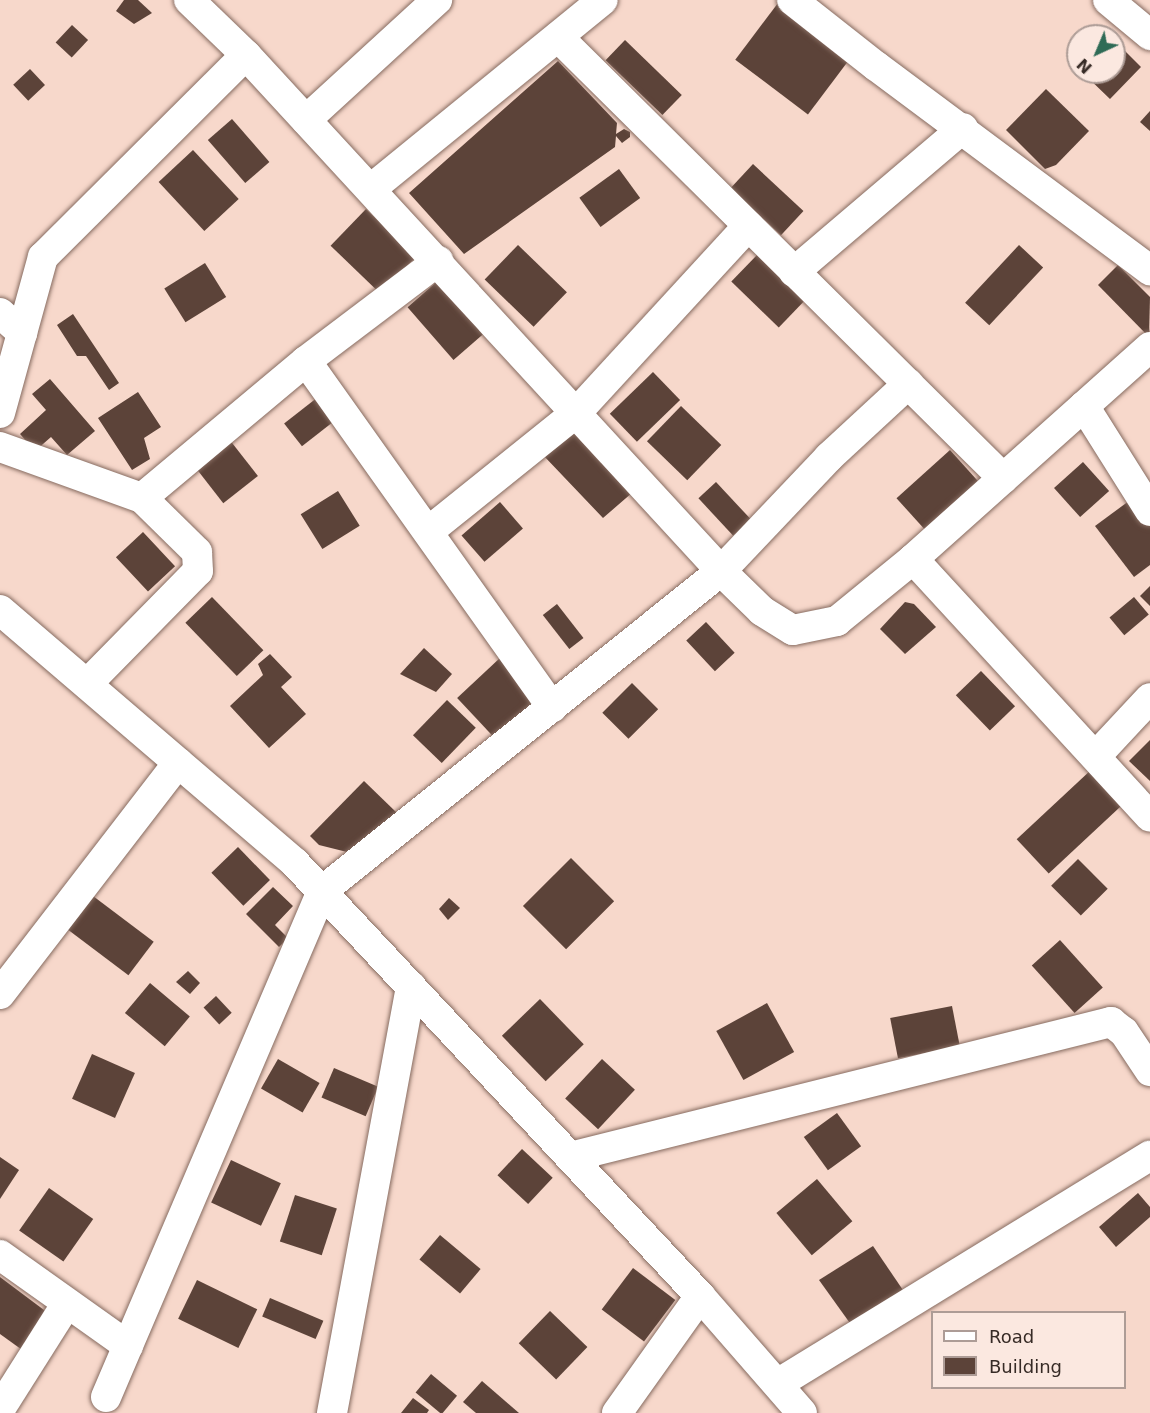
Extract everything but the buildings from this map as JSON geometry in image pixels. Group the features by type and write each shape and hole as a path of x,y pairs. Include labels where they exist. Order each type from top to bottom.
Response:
{"street":[{"path":"189,0 246,55 438,261 721,571 762,611 793,630 837,621 913,559 1150,347"},
{"path":"306,120 437,0"},
{"path":"370,189 603,0"},
{"path":"792,0 876,66 963,128 1150,270"},
{"path":"1108,0 1150,35"},
{"path":"558,37 1003,478"},
{"path":"0,413 42,256 246,55"},
{"path":"794,272 963,128"},
{"path":"429,531 578,412 748,226"},
{"path":"142,498 306,361 438,261"},
{"path":"0,313 22,333"},
{"path":"306,361 552,707"},
{"path":"106,1397 322,891 721,571 829,456 908,384"},
{"path":"1084,406 1150,511"},
{"path":"0,447 142,498 197,552 198,571 87,684"},
{"path":"913,559 1150,817"},
{"path":"0,610 295,863 700,1296 779,1383 802,1413"},
{"path":"1096,756 1150,698"},
{"path":"0,994 178,763"},
{"path":"333,1413 411,986"},
{"path":"570,1157 1111,1022 1125,1032 1150,1071"},
{"path":"779,1383 1150,1156"},
{"path":"0,1255 128,1346"},
{"path":"617,1413 700,1296"},
{"path":"0,1409 67,1303"}]}
